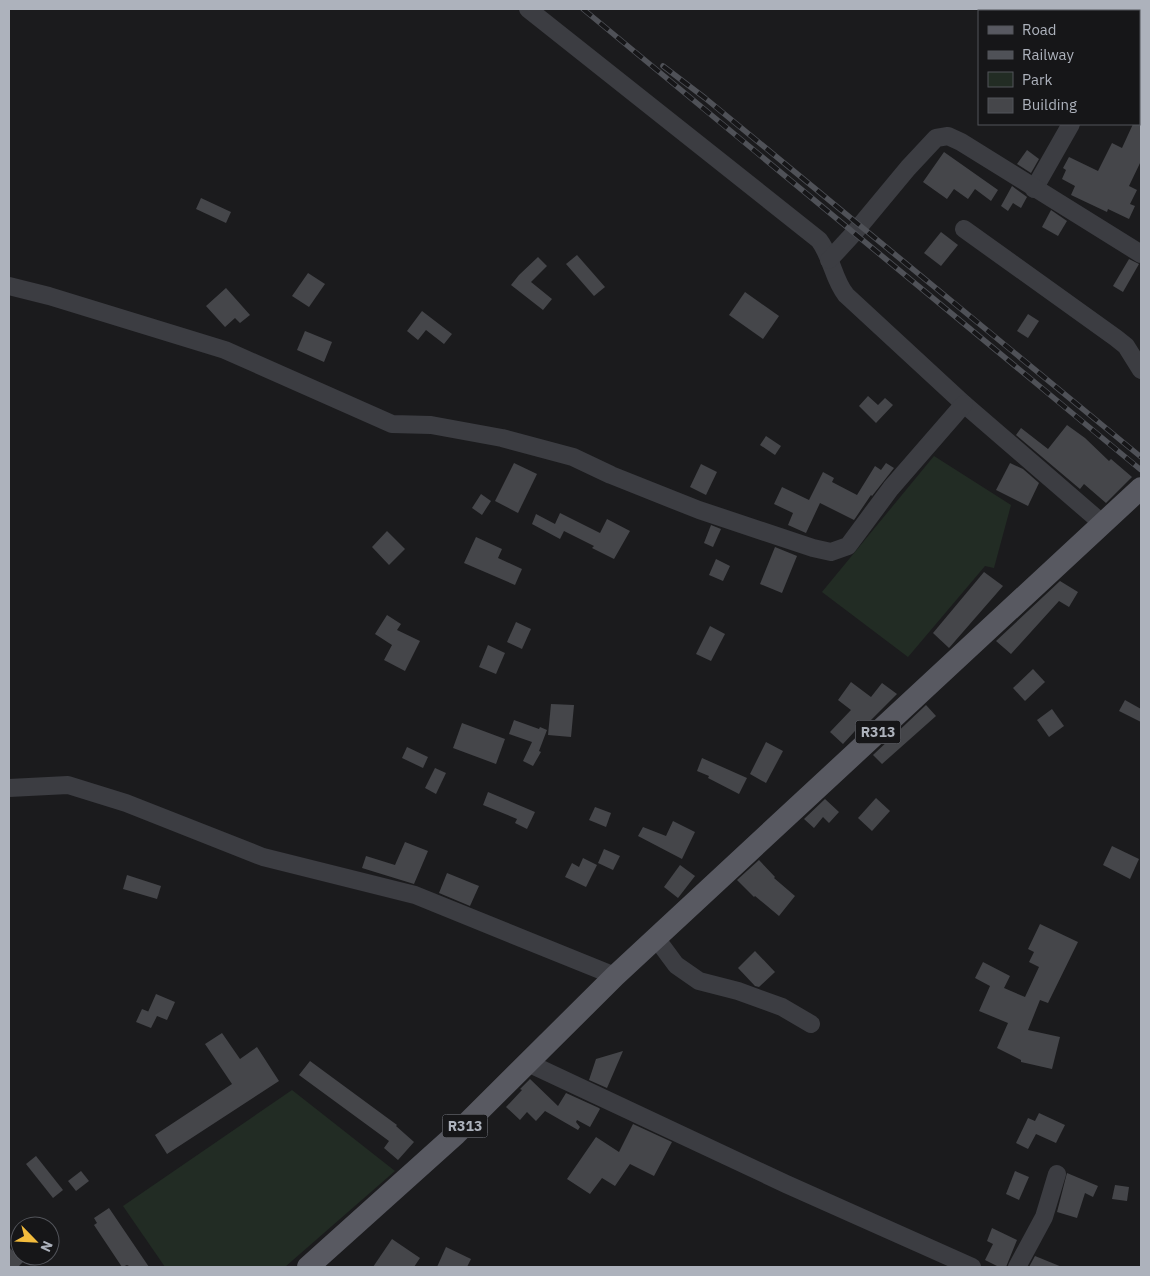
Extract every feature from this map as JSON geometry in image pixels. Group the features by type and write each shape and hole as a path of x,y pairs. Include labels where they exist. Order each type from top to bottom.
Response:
{"main road":[{"name":"R313","path":"308,1267 456,1134 615,976 1103,524 1137,498"}],"street":[{"path":"528,9 690,140 819,240 846,295 964,404 1103,524"},
{"path":"1034,189 1070,125"},
{"path":"830,260 936,138 948,136 961,142 1141,254"},
{"path":"964,229 1116,338 1126,346 1141,370"},
{"path":"9,286 49,296 225,350 392,424 431,425 502,438 573,457 611,475 699,510 813,548 831,552 848,546 891,488 964,404"},
{"path":"9,788 68,785 126,803 263,858 415,895 615,976"},
{"path":"656,938 676,965 699,981 738,991 782,1007 810,1024"},
{"path":"528,1063 786,1184 972,1267"},
{"path":"1017,1267 1044,1218 1057,1174"}],"green space":[{"path":"934,456 1011,505 994,568 985,566 908,657 822,592"},
{"path":"292,1090 395,1171 285,1267 165,1267 123,1206"}],"building":[{"path":"1141,124 1141,161 1129,186 1137,190 1130,204 1135,206 1129,219 1108,209 1107,212 1071,195 1075,186 1062,179 1066,170 1063,168 1069,157 1098,171 1112,143 1122,148 1133,125"},
{"path":"1027,150 1039,159 1031,173 1017,164"},
{"path":"944,152 998,190 991,201 975,189 968,199 954,189 947,199 923,182"},
{"path":"1012,186 1027,197 1021,208 1013,203 1008,211 1001,206"},
{"path":"201,198 231,212 226,223 196,209"},
{"path":"1051,210 1067,221 1058,236 1042,227"},
{"path":"941,232 958,245 941,266 924,253"},
{"path":"577,255 605,287 594,296 566,264"},
{"path":"538,257 547,266 531,282 552,299 543,310 511,285"},
{"path":"1129,259 1139,264 1123,292 1113,286"},
{"path":"308,273 325,284 309,307 292,296"},
{"path":"226,288 250,315 240,323 235,318 225,327 206,306"},
{"path":"745,292 779,316 763,339 729,315"},
{"path":"422,311 452,334 444,344 426,330 418,340 407,331"},
{"path":"1028,314 1039,321 1028,338 1017,331"},
{"path":"305,331 332,342 324,362 297,350"},
{"path":"868,396 878,405 885,398 893,405 876,423 859,406"},
{"path":"1067,425 1085,438 1109,461 1111,459 1132,477 1106,503 1084,484 1080,489 1016,435 1021,428 1048,449"},
{"path":"766,436 781,446 775,455 760,445"},
{"path":"514,463 537,474 518,513 495,501"},
{"path":"886,463 894,468 871,495 854,520 820,503 806,533 788,525 793,513 774,504 782,487 809,500 823,472 834,478 832,482 857,495 875,466 881,470"},
{"path":"1010,463 1023,469 1039,483 1028,506 996,490"},
{"path":"701,464 717,472 706,495 690,487"},
{"path":"481,494 491,501 482,515 472,508"},
{"path":"560,513 600,533 607,519 630,531 614,559 592,548 594,546 564,531 560,539 532,524 536,514 555,524"},
{"path":"711,525 721,529 713,547 704,543"},
{"path":"387,531 405,549 389,565 372,547"},
{"path":"476,537 502,549 498,558 522,569 515,585 464,563"},
{"path":"775,547 797,556 782,593 760,584"},
{"path":"716,559 730,566 723,581 709,575"},
{"path":"984,572 1003,586 949,648 933,633"},
{"path":"1060,581 1078,592 1069,607 1059,601 1011,654 996,641"},
{"path":"387,615 401,624 397,630 420,641 405,671 384,660 392,645 375,634"},
{"path":"516,622 531,629 522,649 507,642"},
{"path":"710,626 725,634 711,661 696,654"},
{"path":"488,645 505,653 496,674 479,667"},
{"path":"1033,669 1045,682 1025,701 1013,688"},
{"path":"851,682 871,697 882,683 897,694 868,723 865,720 843,744 830,732 851,710 838,700"},
{"path":"1125,700 1141,709 1141,722 1119,711"},
{"path":"551,704 574,705 571,737 548,735"},
{"path":"926,705 936,716 882,764 873,755"},
{"path":"1052,709 1064,726 1049,737 1037,720"},
{"path":"514,720 547,730 539,751 541,752 533,766 523,761 532,742 509,734"},
{"path":"462,723 505,739 496,764 453,748"},
{"path":"766,742 783,751 766,783 750,774"},
{"path":"407,747 428,757 423,768 402,758"},
{"path":"702,758 747,778 739,794 697,771"},
{"path":"435,768 446,773 436,794 425,788"},
{"path":"488,792 535,812 527,829 515,823 517,819 483,805"},
{"path":"876,798 890,811 872,831 858,818"},
{"path":"825,799 839,812 829,823 823,817 814,828 804,819"},
{"path":"595,807 611,813 606,827 589,820"},
{"path":"673,821 695,832 682,859 638,836 643,827 666,836"},
{"path":"405,842 428,851 414,884 362,868 366,856 395,865"},
{"path":"1112,846 1139,859 1130,879 1103,865"},
{"path":"604,849 620,856 613,870 598,863"},
{"path":"583,858 597,865 586,887 565,877 572,863 579,867"},
{"path":"759,860 774,878 795,896 779,916 754,897 737,880"},
{"path":"680,865 695,876 678,898 664,887"},
{"path":"447,873 479,886 470,906 439,893"},
{"path":"127,875 161,886 157,899 123,889"},
{"path":"1040,924 1078,942 1048,1003 1040,1000 1028,1030 1060,1037 1052,1069 1021,1062 1021,1060 997,1048 1008,1023 979,1011 990,986 975,978 983,962 1010,976 1004,988 1025,997 1039,967 1029,962 1034,952 1028,949"},
{"path":"755,951 775,972 759,987 755,986 738,968"},
{"path":"156,994 175,1002 167,1020 157,1016 151,1028 136,1022 142,1009 148,1011"},
{"path":"222,1033 240,1059 257,1047 279,1081 167,1154 155,1135 232,1084 205,1044"},
{"path":"623,1051 607,1088 589,1080 596,1059"},
{"path":"310,1061 397,1125 414,1142 398,1160 384,1148 389,1141 299,1075"},
{"path":"530,1079 558,1106 566,1093 599,1108 590,1127 577,1120 576,1122 580,1127 578,1130 545,1111 536,1121 527,1112 520,1120 506,1107"},
{"path":"1039,1113 1065,1125 1056,1143 1036,1134 1028,1149 1016,1143 1028,1118 1035,1121"},
{"path":"633,1124 672,1142 654,1176 630,1164 615,1186 602,1178 590,1194 567,1179 596,1137 619,1152"},
{"path":"36,1156 63,1190 53,1198 26,1164"},
{"path":"81,1171 89,1181 76,1191 68,1181"},
{"path":"1015,1171 1029,1177 1019,1200 1006,1194"},
{"path":"1067,1173 1098,1186 1093,1197 1085,1193 1077,1218 1057,1212"},
{"path":"1115,1185 1129,1187 1127,1201 1112,1199"},
{"path":"109,1208 149,1267 131,1267 127,1265 122,1267 94,1225 97,1223 94,1218"},
{"path":"992,1228 1017,1240 1006,1267 999,1267 985,1260 993,1244 987,1241"},
{"path":"392,1239 420,1258 414,1267 373,1267"},
{"path":"9,1247 10,1266 19,1266 9,1267"},
{"path":"446,1247 471,1259 467,1267 437,1267"},
{"path":"1035,1256 1062,1267 1029,1267"}],"railway":[{"path":"583,9 1141,470"},
{"path":"663,66 705,98 1141,457"}]}
